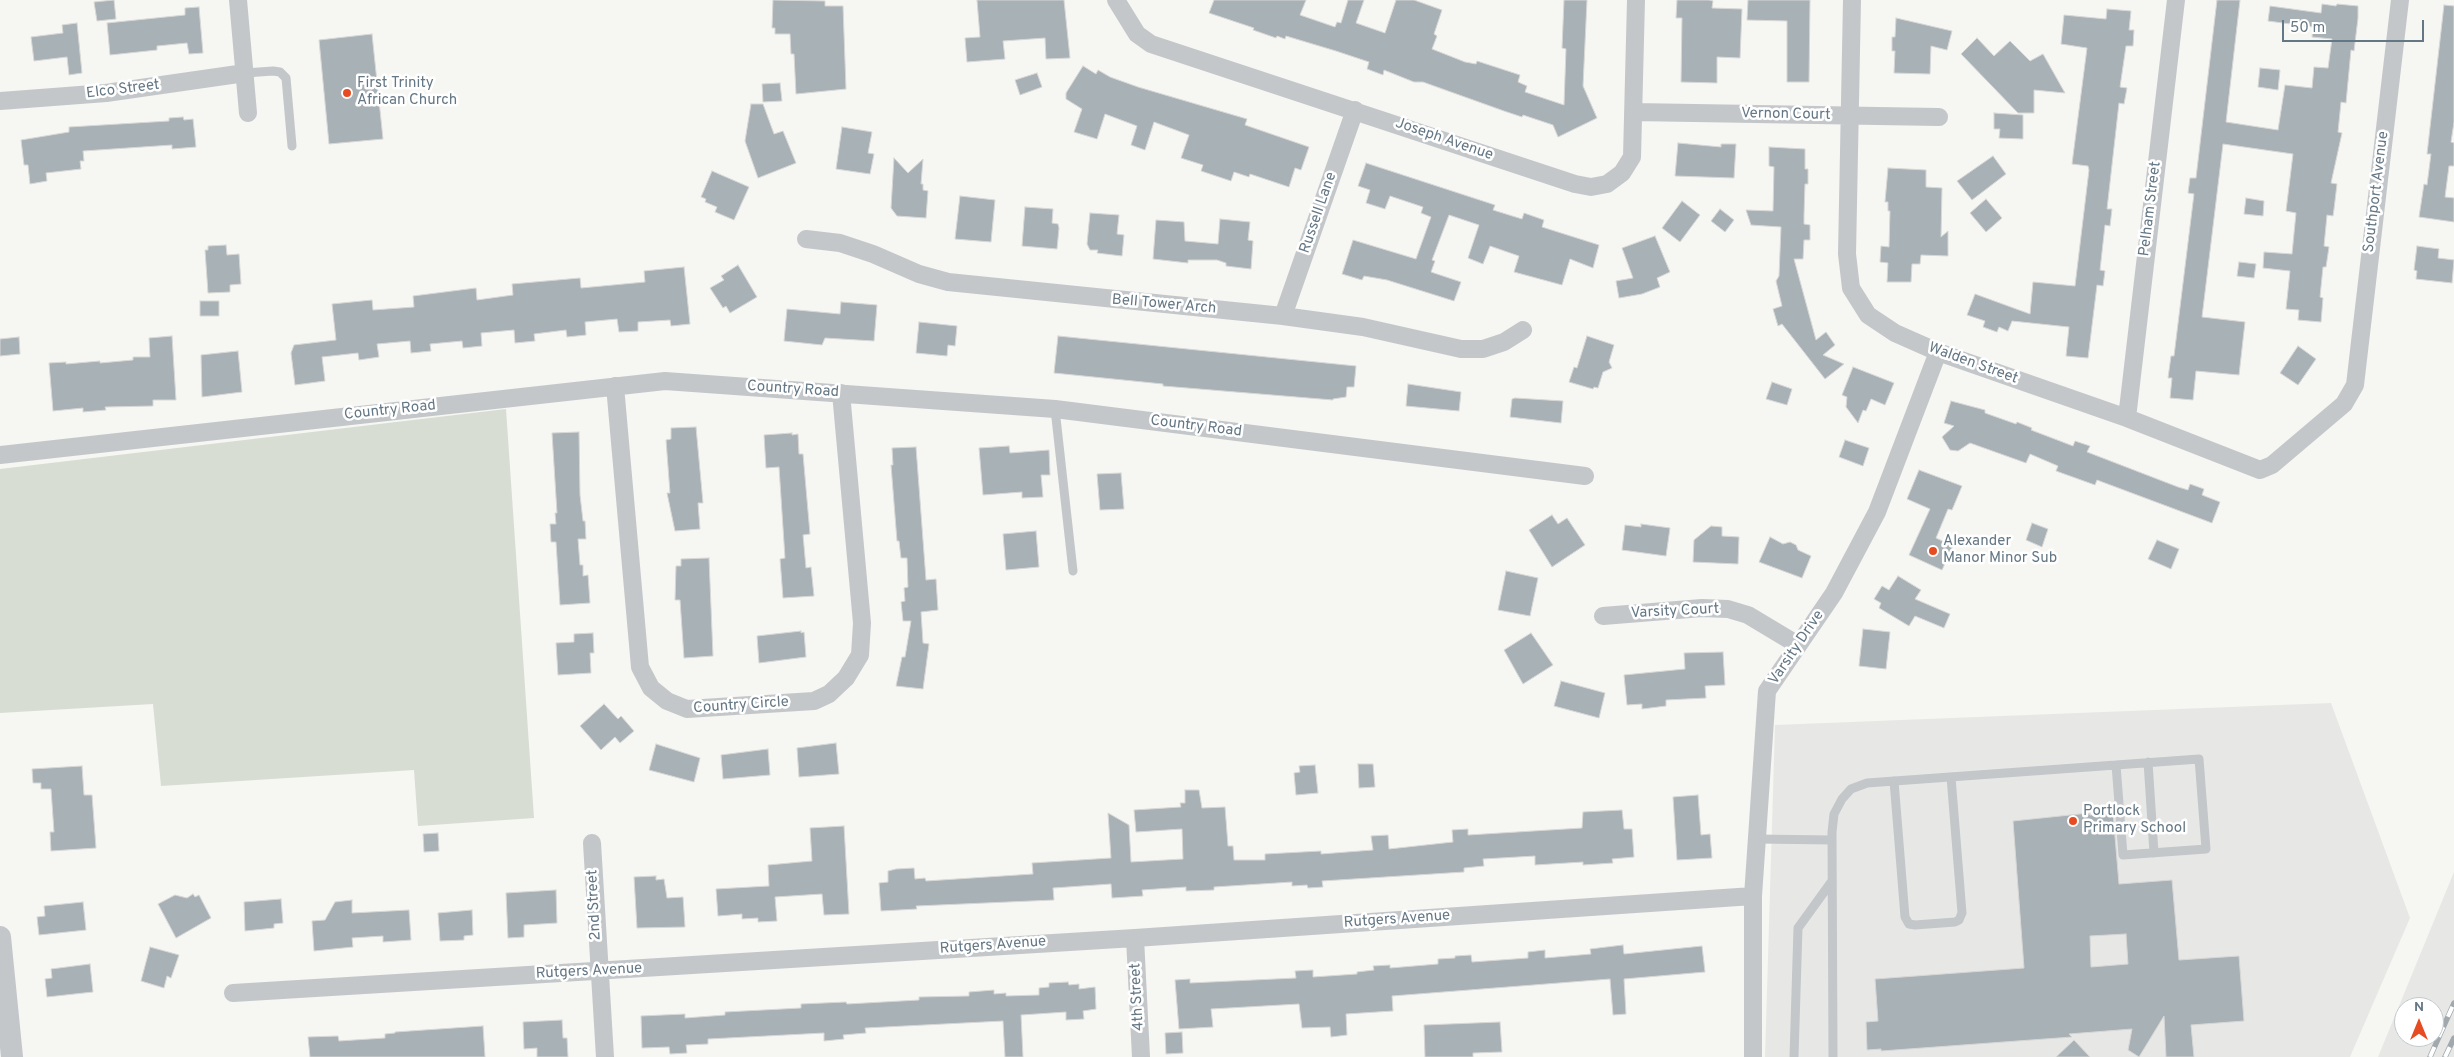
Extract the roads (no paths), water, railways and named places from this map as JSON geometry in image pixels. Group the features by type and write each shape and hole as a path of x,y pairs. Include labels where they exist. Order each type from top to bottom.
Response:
{"street":[{"path":"238,0 248,113"},
{"name":"Joseph Avenue","path":"1116,0 1137,34 1151,44 1575,184 1592,187 1607,184 1622,173 1632,157 1636,0"},
{"name":"Walden Street","path":"1852,0 1848,116 1847,254 1851,288 1868,315 1894,333 1938,352 2127,418 2260,470 2272,465 2344,404 2355,385"},
{"name":"Pelham Street","path":"2127,418 2176,0"},
{"name":"Southport Avenue","path":"2355,385 2400,0"},
{"name":"Elco Street","path":"0,102 106,93 245,73"},
{"name":"Russell Lane","path":"1284,316 1355,110"},
{"name":"Vernon Court","path":"1633,112 1938,118"},
{"name":"Bell Tower Arch","path":"806,239 840,243 919,274 948,282 1284,316 1363,327 1462,349 1483,349 1504,342 1523,330"},
{"name":"Varsity Drive","path":"1753,1057 1753,896 1767,691 1834,593 1876,512 1938,352"},
{"name":"Country Road","path":"0,455 665,381 1055,409 1585,476"},
{"name":"Country Circle","path":"615,386 640,667 650,688 667,701 687,709 814,701 829,694 846,678 860,655 862,623 841,393"},
{"name":"Varsity Court","path":"1603,616 1702,608 1728,609 1748,615 1798,645"},
{"name":"2nd Street","path":"592,843 605,1057"},
{"name":"Rutgers Avenue","path":"233,993 1135,938 1753,896"},
{"path":"0,938 12,1057"},
{"name":"4th Street","path":"1135,938 1141,1057"}],"lane":[{"path":"245,73 273,71 280,72 286,78 292,146"},
{"path":"1055,409 1073,572"},
{"path":"1832,1057 1832,840 1834,814 1851,789 1867,783 2148,762 2200,759 2206,849 2123,855 2116,765"},
{"path":"2148,762 2154,853"},
{"path":"1894,781 1905,917 1909,924 1915,925 1955,922 1959,920 1962,913 1951,777"},
{"path":"1757,839 1832,840"},
{"path":"1794,1057 1798,928 1832,881"}],"railway":[{"path":"2430,1057 2454,1003"},
{"path":"2445,1057 2454,1038"}],"place":[{"name":"First Trinity African Church","path":"347,93"},
{"name":"Alexander Manor Minor Sub","path":"1933,551"},
{"name":"Portlock Primary School","path":"2073,821"}]}
